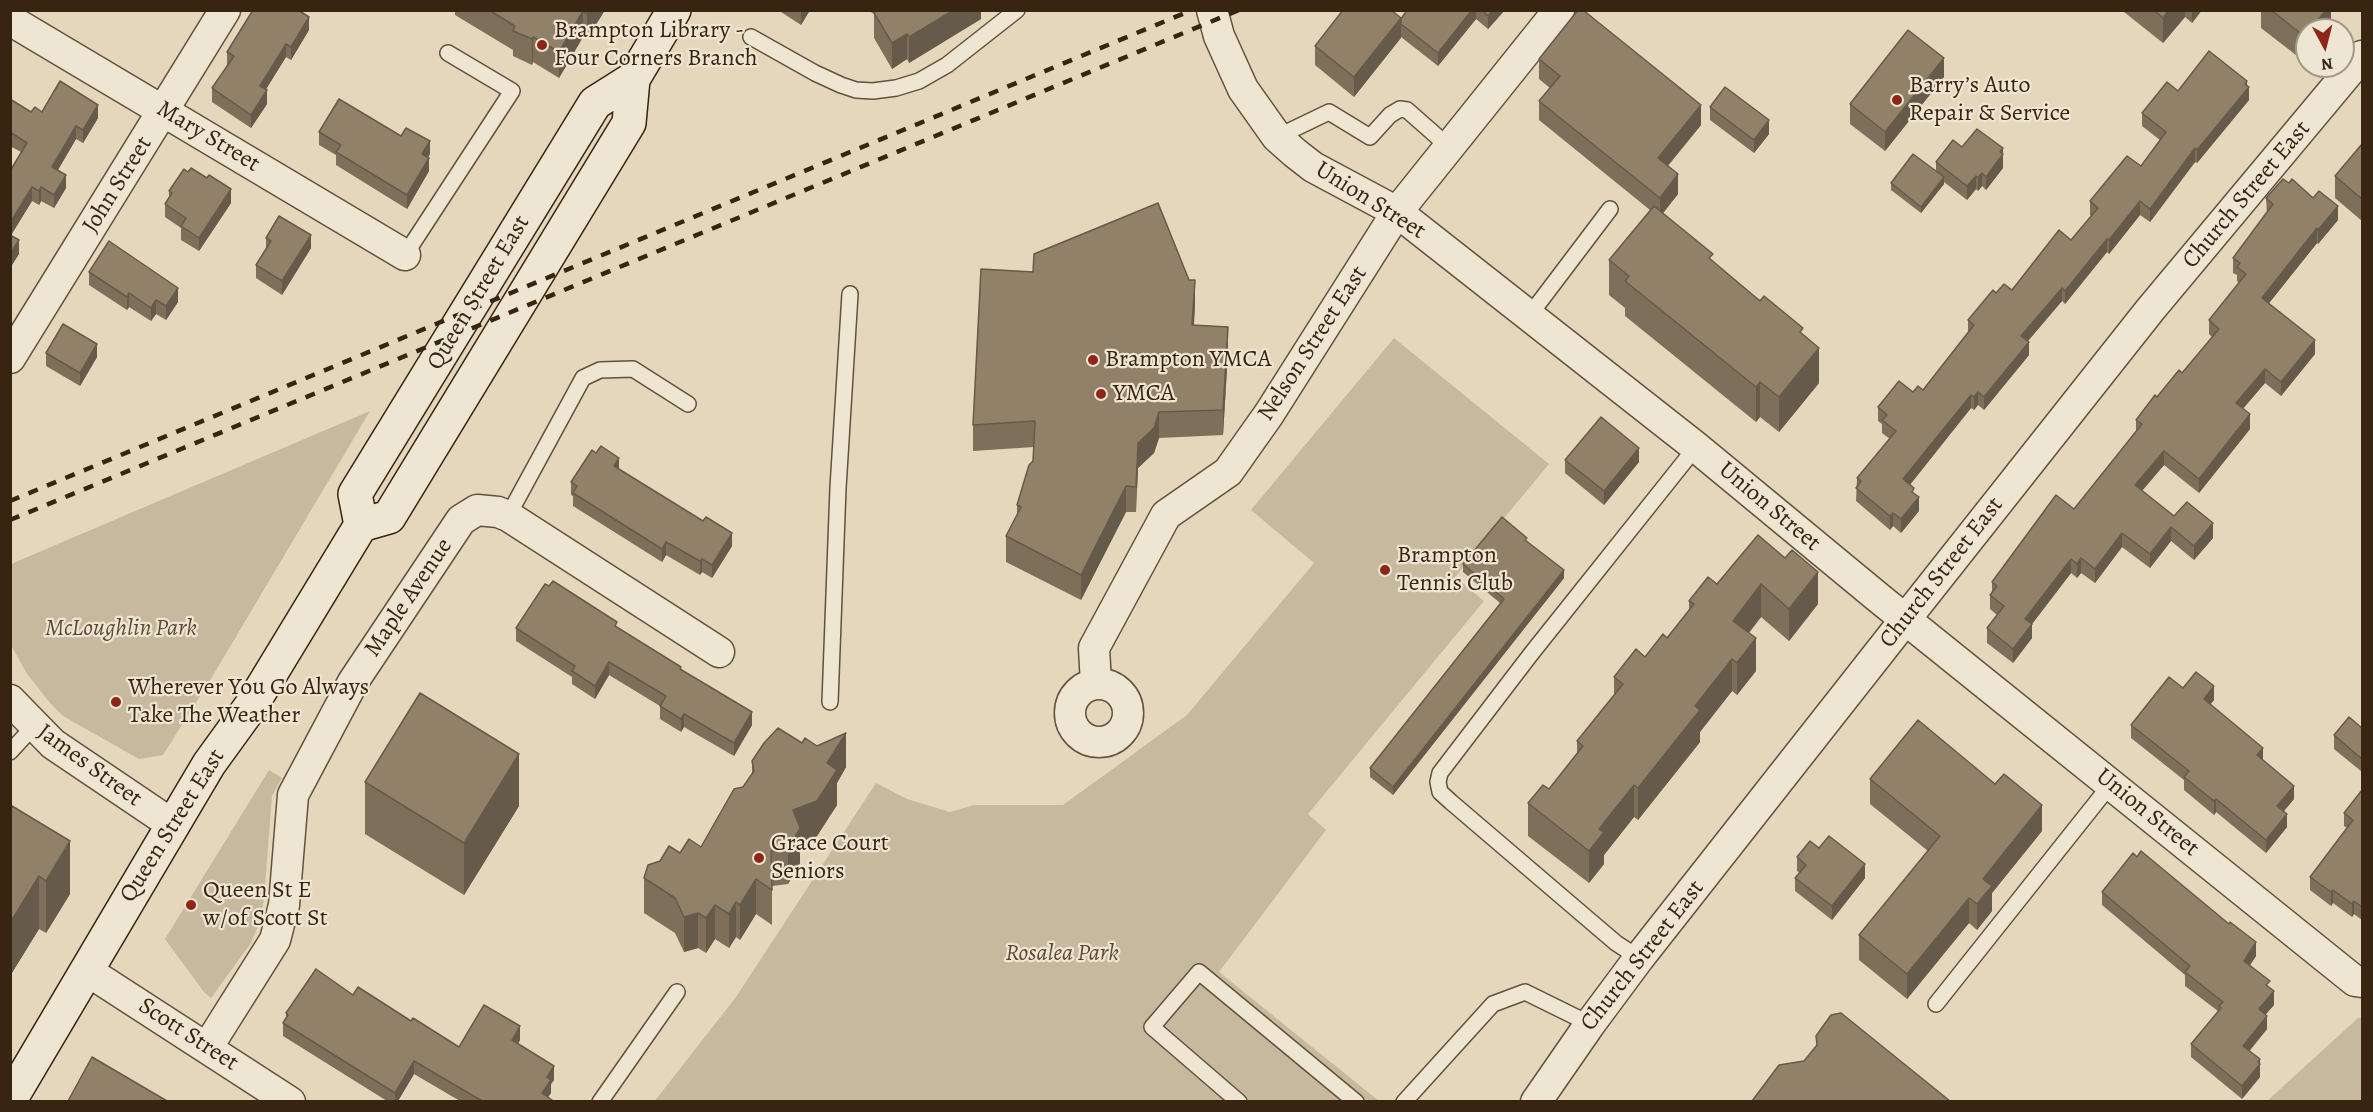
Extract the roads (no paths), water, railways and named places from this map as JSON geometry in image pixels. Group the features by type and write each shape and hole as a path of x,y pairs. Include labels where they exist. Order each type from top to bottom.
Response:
{"main road":[{"name":"Queen Street East","path":"10,1100 209,764 251,705 361,525 356,494 362,484 595,103 633,79 674,10"}],"street":[{"name":"John Street","path":"10,358 225,10"},
{"name":"Union Street","path":"1212,10 1220,36 1243,89 1277,137 1313,167 1397,212 1696,447 1906,620 2355,981 2362,982"},
{"name":"Nelson Street East","path":"1096,684 1094,648 1166,515 1228,472 1269,414 1397,212 1559,10"},
{"name":"Mary Street","path":"10,20 405,255"},
{"name":"Church Street East","path":"1536,1101 1639,958 2151,310 2362,56"},
{"name":"Maple Avenue","path":"207,1048 275,940 284,905 293,795 353,682 461,520 477,510 498,512 508,516 719,652"},
{"name":"James Street","path":"10,700 53,744 173,825"},
{"name":"Scott Street","path":"86,970 290,1101"}],"lane":[{"path":"751,37 814,74 856,90 873,91 896,88 920,81 947,65 1017,10"},
{"path":"405,255 512,91 448,53"},
{"path":"1277,137 1329,112 1370,137 1389,115 1400,109 1407,110 1449,147"},
{"path":"1529,316 1610,209"},
{"path":"830,702 838,488 850,294"},
{"path":"508,516 583,378 600,370 633,369 688,404"},
{"path":"1639,958 1616,943 1451,802 1440,792 1438,782 1440,773 1531,654 1696,447"},
{"path":"10,752 33,726"},
{"path":"1936,1004 2111,784"},
{"path":"1239,1101 1152,1027 1199,972 1356,1101"},
{"path":"600,1101 676,992"},
{"path":"1404,1101 1493,1004 1525,992 1590,1023"}],"railway":[{"path":"10,501 1192,10"},
{"path":"10,520 1239,10"}],"place":[{"name":"Brampton Library - Four Corners Branch","path":"542,45"},
{"name":"Barry’s Auto Repair & Service","path":"1897,100"},
{"name":"Brampton YMCA","path":"1093,360"},
{"name":"YMCA","path":"1101,394"},
{"name":"Brampton Tennis Club","path":"1385,570"},
{"name":"Wherever You Go Always Take The Weather","path":"116,702"},
{"name":"Grace Court Seniors","path":"759,858"},
{"name":"Queen St E w/of Scott St","path":"191,905"}],"park label":[{"name":"McLoughlin Park","path":"121,629"},
{"name":"Rosalea Park","path":"1062,954"}]}
